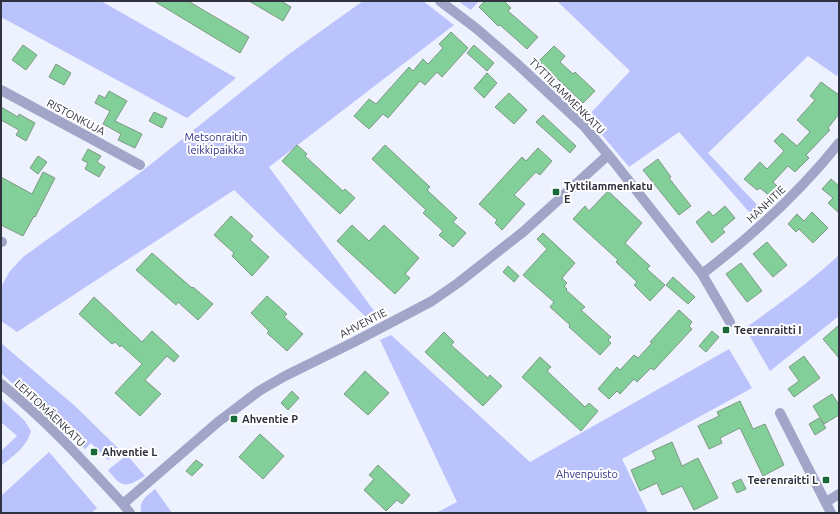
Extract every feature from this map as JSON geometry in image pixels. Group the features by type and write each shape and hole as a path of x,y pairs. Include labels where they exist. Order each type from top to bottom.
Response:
{"street":[{"name":"TYTTILAMMENKATU","path":"440,1 476,29 542,86 584,126 702,274 730,322"},
{"name":"RISTONKUJA","path":"1,90 140,165"},
{"name":"HANHITIE","path":"702,274 726,255 787,201 823,163 839,143"},
{"name":"AHVENTIE","path":"123,504 212,427 258,391 432,301 458,283 524,232 608,155"},
{"name":"LEHTOMÄENKATU","path":"1,384 25,403 56,432 130,513"},
{"path":"780,414 831,513"},
{"path":"826,502 839,494"}],"green space":[{"path":"1,1 101,1 236,78 187,118 1,17"},
{"name":"Metsonraitin leikkipaikka","path":"363,1 423,1 454,25 269,167 377,315 369,320 234,190 17,332 1,321 1,287 10,271 23,257 141,172 289,54"},
{"path":"458,1 479,1 471,10"},
{"path":"557,1 839,1 839,73 837,76 808,56 708,153 760,208 756,220 679,132 629,167 587,117 630,71"},
{"path":"839,255 839,316 770,371 745,328 794,293"},
{"name":"Ahvenpuisto","path":"391,335 530,462 729,349 752,388 622,459 648,513 436,513 457,502 380,340"},
{"path":"1,343 75,406 121,451 108,460 91,443 85,449 1,373"},
{"path":"1,399 24,420 31,431 23,446 15,455 1,466 1,451 17,436 1,422"},
{"path":"49,452 97,508 91,513 1,513 1,496"},
{"path":"127,455 145,476 133,483 124,484 117,480 108,470"},
{"path":"155,489 172,513 141,513 142,502"}],"building":[{"path":"154,1 188,1 249,37 240,53"},
{"path":"249,1 281,1 291,7 283,21"},
{"path":"485,1 504,1 511,8 508,11 538,37 527,49 500,25 498,26 479,7"},
{"path":"451,32 468,48 442,77 437,72 425,85 420,81 388,118 383,114 369,129 354,116 369,99 376,104 409,67 413,71 423,59 428,64 443,48 439,44"},
{"path":"23,45 37,55 26,70 12,60"},
{"path":"474,45 494,63 487,71 467,53"},
{"path":"554,46 565,56 560,62 573,74 575,72 595,91 583,103 539,61"},
{"path":"56,64 71,73 64,85 49,77"},
{"path":"487,73 497,83 484,98 474,88"},
{"path":"821,82 839,95 839,114 828,128 830,130 806,155 809,158 795,172 788,166 773,182 778,187 770,196 760,188 757,190 744,179 760,162 767,169 784,151 774,141 782,133 797,146 810,132 797,120 815,100 810,96"},
{"path":"109,91 127,101 115,121 142,134 135,148 118,140 121,134 103,124 110,111 95,103 99,95 105,98"},
{"path":"509,93 527,110 514,124 495,107"},
{"path":"1,107 18,117 19,114 35,123 26,141 16,135 19,130 1,120"},
{"path":"154,112 167,118 162,128 149,121"},
{"path":"543,115 576,146 570,153 536,122"},
{"path":"297,145 307,154 305,156 343,191 345,189 355,198 340,214 282,161"},
{"path":"385,145 430,187 427,190 457,218 453,222 466,233 453,247 439,235 443,231 423,213 426,210 372,159"},
{"path":"538,148 552,161 540,175 536,172 514,195 525,204 502,230 495,223 497,220 479,204 522,157 526,161"},
{"path":"88,149 101,156 97,162 105,167 99,177 85,169 88,163 82,160"},
{"path":"38,156 47,162 38,174 30,168"},
{"path":"658,159 671,177 669,178 691,206 679,215 643,170"},
{"path":"43,172 55,178 35,217 34,216 23,236 1,225 1,177 32,194"},
{"path":"831,179 839,186 839,213 828,203 833,198 822,189"},
{"path":"608,191 642,223 625,243 650,266 647,269 665,285 650,301 634,285 637,282 616,262 618,260 573,219 585,206 589,211"},
{"path":"725,206 735,218 722,229 725,232 712,243 696,222 709,211 713,216"},
{"path":"812,212 828,228 813,243 799,229 796,232 788,224 797,214 804,221"},
{"path":"231,216 253,236 250,240 269,257 252,276 232,256 234,253 214,235"},
{"path":"352,225 369,241 384,225 419,258 405,274 410,278 395,294 337,241"},
{"path":"543,233 575,263 562,278 567,283 564,286 567,289 566,290 585,307 581,310 611,337 608,340 611,343 600,355 569,327 570,325 550,307 554,302 523,275 547,249 537,239"},
{"path":"767,242 787,265 773,277 753,254"},
{"path":"152,253 213,304 198,320 178,302 176,305 136,270"},
{"path":"741,263 762,291 747,302 726,274"},
{"path":"508,266 519,276 514,282 503,272"},
{"path":"673,277 695,297 688,304 666,285"},
{"path":"267,296 287,314 284,317 303,334 287,351 267,333 269,331 251,313"},
{"path":"94,297 142,342 152,331 179,356 174,362 167,356 145,380 161,394 140,416 115,393 142,364 121,345 120,347 115,342 112,344 79,314"},
{"path":"679,310 692,322 689,326 692,329 654,370 651,368 637,382 634,379 620,394 617,391 609,399 598,389 617,367 620,370 634,355 638,358 652,343 650,342"},
{"path":"839,325 839,358 823,339"},
{"path":"712,331 719,337 706,352 699,346"},
{"path":"444,332 454,342 451,345 488,378 490,375 502,386 483,406 425,352"},
{"path":"804,356 820,378 794,397 788,389 799,381 789,367"},
{"path":"540,357 551,367 547,371 585,407 589,403 598,411 581,431 522,377"},
{"path":"365,371 389,393 368,415 344,394"},
{"path":"292,391 299,398 288,410 281,403"},
{"path":"832,394 839,405 839,415 824,424 813,406"},
{"path":"740,401 753,429 765,424 784,465 763,476 740,428 720,438 722,443 709,449 698,426 719,416 717,412"},
{"path":"819,418 826,428 815,435 809,424"},
{"path":"260,434 284,456 263,479 239,457"},
{"path":"672,442 682,466 698,458 718,498 694,510 682,486 662,495 657,483 640,491 631,470 656,459 652,451"},
{"path":"196,460 203,465 192,476 186,471"},
{"path":"378,465 410,495 402,504 397,500 386,511 364,490 374,479 369,475"},
{"path":"741,479 746,489 737,493 732,483"}],"place":[{"name":"Tyttilammenkatu E","path":"556,192"},
{"name":"Teerenraitti I","path":"726,330"},
{"name":"Ahventie P","path":"234,419"},
{"name":"Ahventie L","path":"94,452"},
{"name":"Teerenraitti L","path":"826,480"}]}
